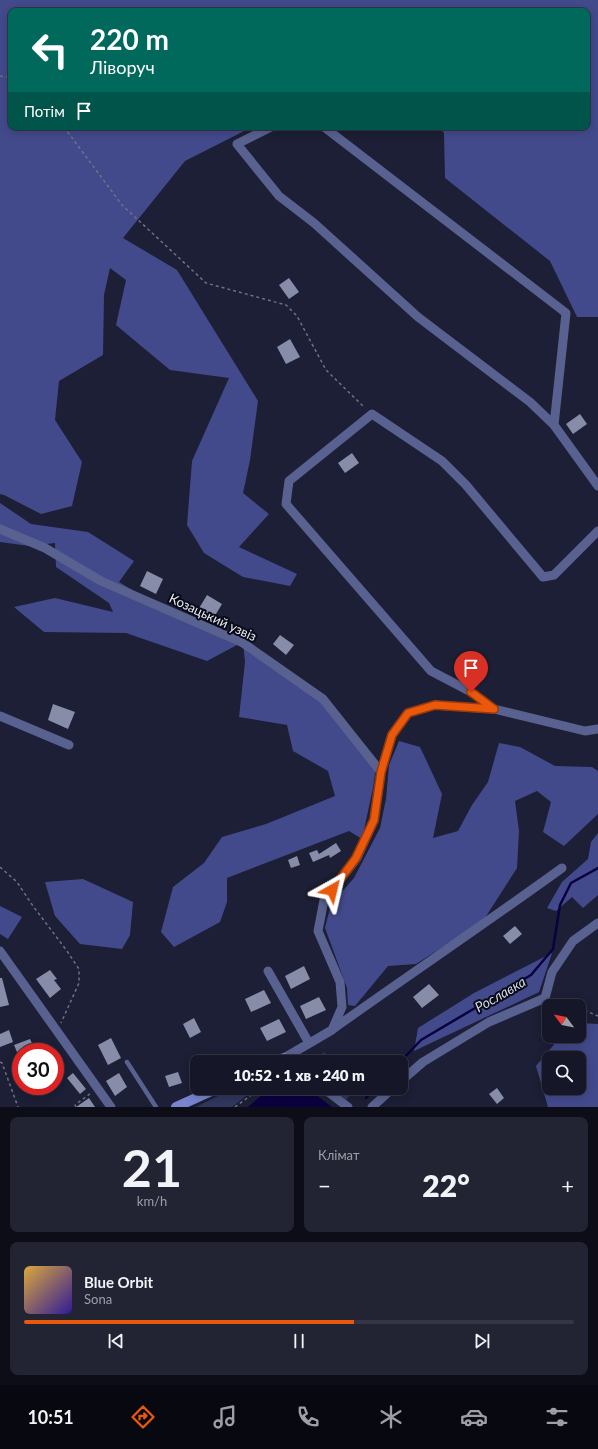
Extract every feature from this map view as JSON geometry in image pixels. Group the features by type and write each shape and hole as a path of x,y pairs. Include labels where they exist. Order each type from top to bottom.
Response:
{"street":[{"path":"265,130 237,144 279,196 314,223 418,317 530,402 554,425 598,486"},
{"path":"328,130 566,313 554,425"},
{"path":"494,709 471,692 431,671 286,504 289,481 372,414 442,461 466,485 543,577 554,575 598,532"},
{"name":"Козацький узвіз","path":"0,529 45,548 101,581 243,643 323,699 381,772"},
{"path":"332,1030 342,1006 340,982 318,931 324,900 356,858 374,820 381,772 392,735 408,713 435,705 494,709 585,731 598,730"},
{"path":"0,716 69,745"},
{"path":"292,1055 332,1030 394,985 487,923 562,868"},
{"path":"408,1075 423,1062 490,1022 545,998 552,972 573,941 598,923"},
{"path":"0,951 56,1032 111,1107"},
{"path":"268,971 310,1043"},
{"path":"176,1107 203,1095"},
{"path":"332,1095 348,1107"},
{"path":"372,1107 386,1095"}],"lane":[{"path":"127,1062 156,1107"}],"path":[{"path":"66,130 122,206 206,283 286,305 297,316 326,370 372,414"},
{"path":"0,867 17,882 79,969 80,983 56,1032"},
{"path":"586,1011 598,1016"},
{"path":"0,1062 2,1063 18,1107"},
{"path":"76,1107 75,1105 98,1089"},
{"path":"236,1107 252,1095"}],"shaded area":[{"path":"0,0 598,0 598,317 577,317 550,261 445,178 444,133 442,130 590,130 590,8 8,8 8,130 246,130 185,161 123,238 177,270 258,401 250,460 243,493 269,514 239,547 297,574 290,586 243,577 204,553 187,525 192,461 229,378 170,370 116,325 126,280 110,268 104,295 103,355 59,381 55,420 82,462 72,506 41,514 0,494"},
{"path":"0,503 31,524 88,532 134,561 119,582 180,619 237,645 207,661 126,633 44,632 14,607 55,598 113,612 109,603 56,567 55,543 29,546 0,542"},
{"path":"243,643 323,699 376,767 362,839 349,831 227,878 227,902 220,922 174,947 161,932 173,887 204,863 222,837 266,824 335,796 328,771 293,751 287,725 239,717 245,662"},
{"path":"399,741 420,747 442,794 433,838 458,831 472,805 488,782 499,743 520,747 555,766 592,767 598,771 598,814 564,846 543,832 551,802 537,791 515,801 519,831 517,868 483,921 416,964 388,966 355,1006 348,1005 347,988 325,928 331,904 354,878 380,828 386,799 389,765"},
{"path":"598,833 598,895 583,908 572,897 556,911 547,908 562,882 588,859 591,842"},
{"path":"83,879 133,902 130,935 122,949 80,944 55,916 45,882"},
{"path":"0,906 22,917 8,939 0,934"},
{"path":"552,953 539,992 414,1051 418,1028 474,993"},
{"path":"586,1023 598,1024 598,1107 548,1107 544,1095 586,1095 586,1051 548,1051 555,1043 586,1043"},
{"path":"542,1059 542,1086 536,1066"},
{"path":"220,1095 247,1095 232,1107 196,1107"},
{"path":"262,1095 316,1095 332,1107 248,1107"},
{"path":"340,1095 350,1095 346,1100"}],"building":[{"path":"289,278 299,292 289,299 279,285"},
{"path":"290,339 300,357 286,364 277,347"},
{"path":"580,414 587,424 573,434 566,424"},
{"path":"352,453 359,463 345,473 338,463"},
{"path":"147,571 163,579 156,594 140,586"},
{"path":"207,595 222,604 213,619 198,610"},
{"path":"280,635 294,645 286,655 273,644"},
{"path":"53,704 75,712 68,729 48,720"},
{"path":"336,843 341,851 330,858 329,855 313,862 309,853 317,850 319,854"},
{"path":"297,856 300,865 291,868 288,860"},
{"path":"515,926 522,934 510,944 503,936"},
{"path":"304,966 310,979 291,989 285,976"},
{"path":"50,970 57,979 54,980 61,989 50,998 36,979"},
{"path":"0,978 2,978 9,1005 0,1007"},
{"path":"429,984 439,995 422,1008 413,997"},
{"path":"264,990 271,1003 251,1012 245,999"},
{"path":"319,997 326,1010 306,1019 300,1006"},
{"path":"194,1018 201,1032 190,1038 183,1024"},
{"path":"279,1019 286,1032 267,1041 260,1028"},
{"path":"9,1030 13,1042 0,1047 0,1034"},
{"path":"111,1038 121,1058 108,1065 98,1045"},
{"path":"30,1039 32,1043 19,1043"},
{"path":"178,1072 182,1083 169,1087 165,1076"},
{"path":"73,1073 86,1089 80,1094 67,1078"},
{"path":"119,1073 127,1087 115,1096 106,1081"},
{"path":"497,1088 504,1098 497,1104 489,1094"},
{"path":"89,1098 95,1107 76,1107"}],"waterway":[{"name":"Рославка","path":"407,1055 421,1040 531,975 553,949 560,905 571,883 598,868"},
{"name":"Рославка","path":"366,1098 369,1095"}],"route":[{"path":"332,890 356,858 374,820 381,772 392,735 408,713 435,705 494,709 471,692"}]}
